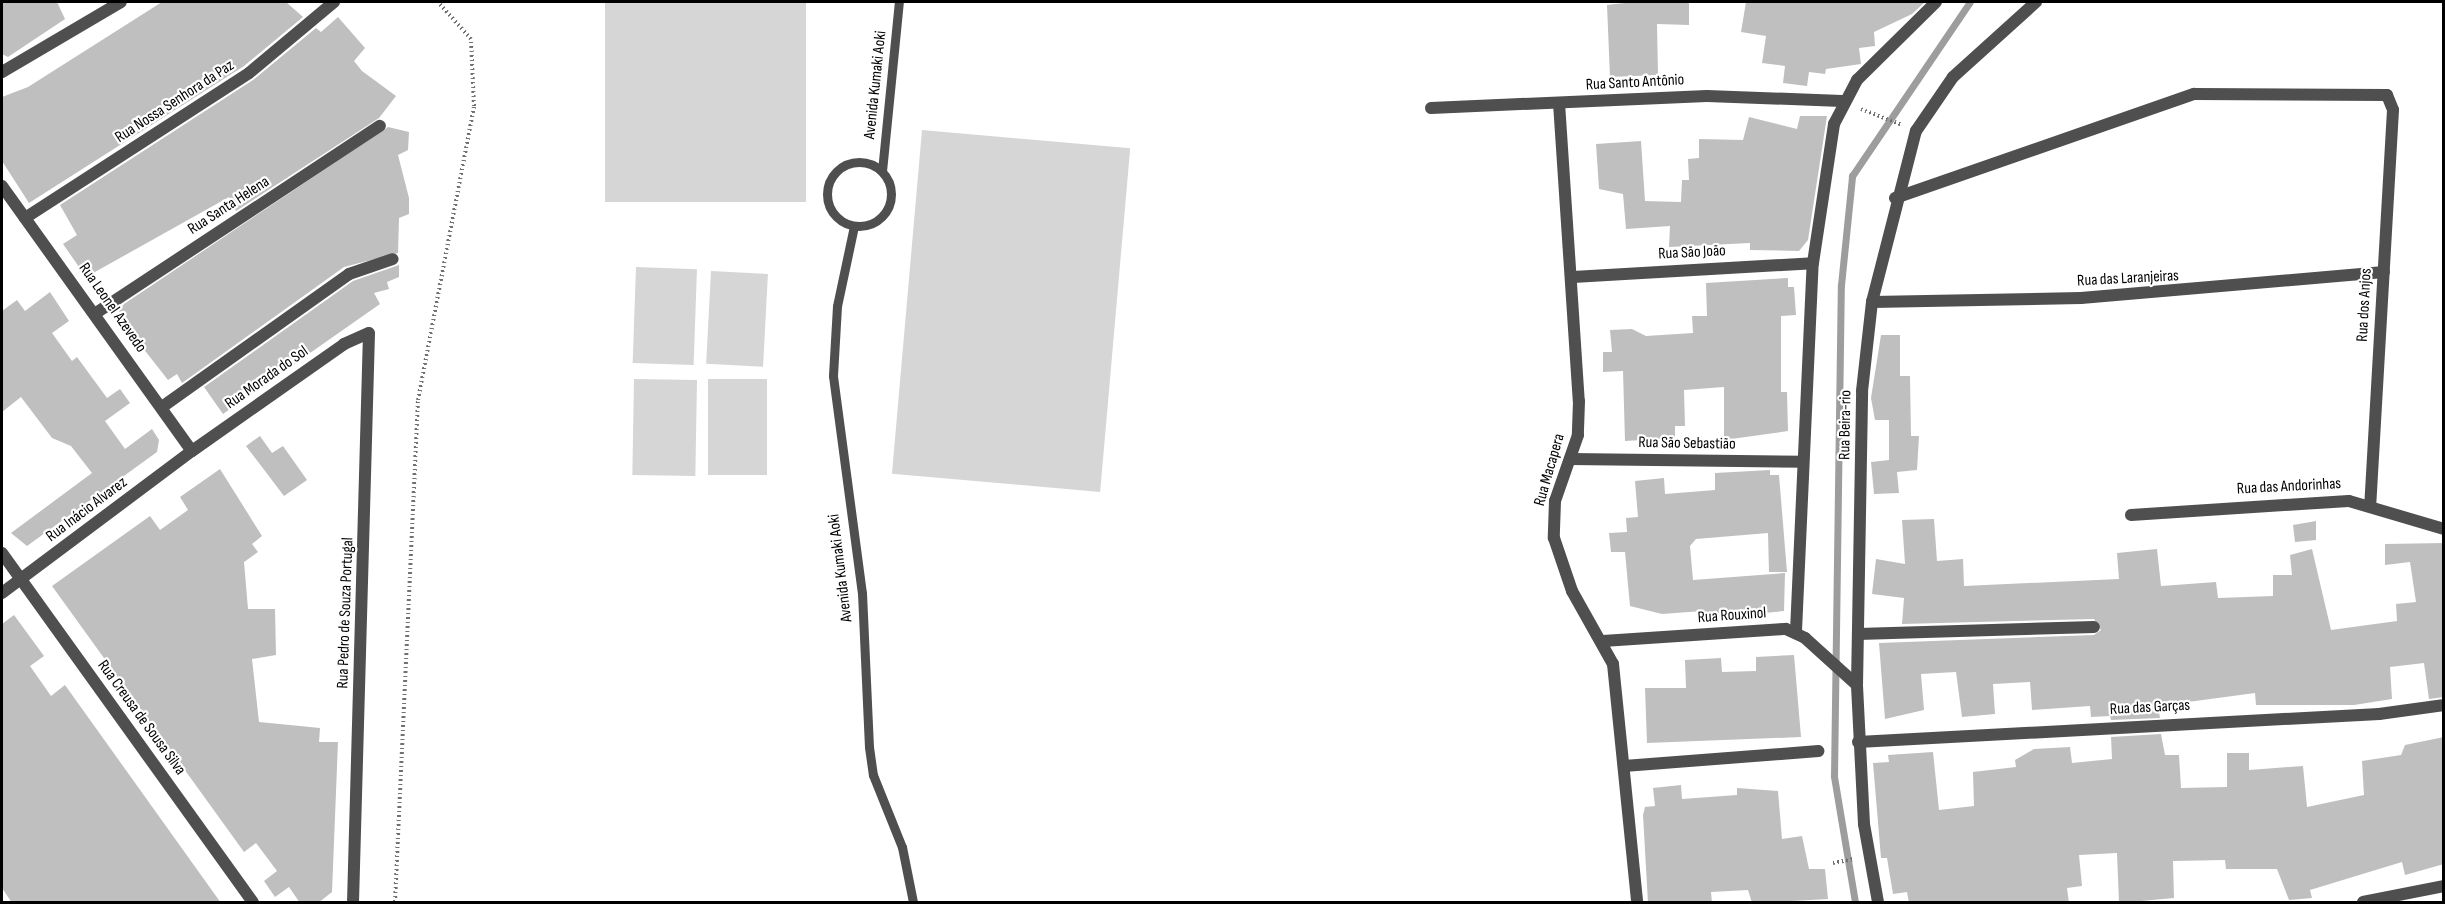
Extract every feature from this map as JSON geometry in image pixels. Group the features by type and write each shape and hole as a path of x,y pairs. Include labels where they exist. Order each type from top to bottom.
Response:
{"street":[{"path":"2,72 121,2"},
{"name":"Rua Nossa Senhora da Paz","path":"25,218 249,73 334,2"},
{"path":"1857,685 1844,677 1796,631 1814,263 1829,148 1846,102 1936,2"},
{"name":"Rua Beira-rio","path":"1878,903 1858,742 1857,685 1862,390 1872,302 1895,198 1916,131 1932,103 1976,53 2036,2"},
{"name":"Rua dos Anjos","path":"1895,198 2194,94 2382,94 2393,110 2370,503"},
{"name":"Rua Santo Antônio","path":"1431,108 1707,96 1846,102"},
{"name":"Rua Macapera","path":"1559,103 1580,401 1570,459 1555,501 1554,538 1572,591 1603,641 1613,664 1637,903"},
{"name":"Rua Santa Helena","path":"96,313 380,126"},
{"name":"Rua Leonel Azevedo","path":"2,186 96,313 192,451"},
{"path":"162,407 349,274 393,259"},
{"name":"Rua São João","path":"1572,277 1814,263"},
{"name":"Rua das Laranjeiras","path":"1872,302 2081,298 2384,272"},
{"name":"Rua Morada do Sol","path":"192,451 362,333"},
{"name":"Rua Pedro de Souza Portugal","path":"352,903 372,346 369,333 362,333"},
{"name":"Rua Inácio Alvarez","path":"2,593 192,451"},
{"name":"Rua São Sebastião","path":"1570,459 1803,462"},
{"name":"Rua das Andorinhas","path":"2131,514 2320,501 2370,503 2444,529"},
{"name":"Rua Creusa de Sousa Silva","path":"2,553 253,903"},
{"path":"1858,634 2094,627"},
{"name":"Rua Rouxinol","path":"1603,641 1796,631"},
{"name":"Rua das Garças","path":"1858,742 2357,715 2444,705"},
{"path":"1624,766 1818,751"},
{"path":"2363,903 2444,886"}],"lane":[{"name":"Avenida Kumaki Aoki","path":"882,171 854,161 830,178 830,208 854,226 873,223 888,209 891,189 882,171 899,2"},
{"name":"Avenida Kumaki Aoki","path":"854,226 837,306 833,376 862,593 868,747 873,775 902,847 913,903"}],"path":[{"path":"395,903 418,400 474,106 471,39 438,2"},
{"path":"1846,102 1910,129"}],"shaded area":[{"path":"605,2 806,2 806,202 605,202"},
{"path":"922,130 1130,148 1100,492 892,474"},
{"path":"636,267 697,269 694,365 633,363"},
{"path":"711,271 768,274 763,367 706,364"},
{"path":"634,379 697,380 695,476 632,475"},
{"path":"708,379 767,379 767,475 708,475"}],"building":[{"path":"2,2 57,2 65,19 8,57 2,54"},
{"path":"162,2 286,2 303,17 244,66 29,203 2,161 2,97 28,87"},
{"path":"1633,2 1689,2 1689,25 1657,24 1658,75 1610,77 1607,5"},
{"path":"1746,2 1925,2 1912,14 1874,32 1875,46 1859,48 1861,64 1826,69 1825,74 1809,72 1807,86 1783,83 1785,66 1762,63 1766,36 1741,32"},
{"path":"338,17 365,48 354,61 362,71 396,96 379,118 236,211 229,197 86,277 63,244 77,235 60,205 253,80 316,28 321,32"},
{"path":"1800,116 1827,116 1808,240 1799,251 1750,250 1750,243 1669,247 1670,226 1626,229 1623,194 1599,189 1596,144 1641,141 1645,201 1681,202 1682,180 1689,180 1688,159 1699,158 1699,139 1743,140 1749,117 1797,129"},
{"path":"388,127 409,132 408,150 398,155 409,198 409,214 399,218 398,253 344,267 182,383 177,374 168,380 117,315 124,304"},
{"path":"399,265 399,277 387,282 389,289 374,293 380,304 223,414 204,387 353,281"},
{"path":"1788,278 1788,287 1794,287 1796,315 1781,316 1781,392 1787,392 1788,431 1724,440 1724,387 1684,390 1685,426 1675,426 1675,438 1625,441 1623,371 1603,372 1603,352 1612,352 1610,330 1632,329 1646,336 1693,333 1692,316 1707,316 1706,283"},
{"path":"50,292 69,321 52,333 72,361 77,357 107,398 120,389 130,403 105,421 125,449 152,429 159,440 157,452 27,546 11,533 92,473 71,446 52,438 21,397 2,412 2,311 17,300 25,311"},
{"path":"1881,335 1900,335 1900,376 1910,376 1911,436 1919,436 1917,470 1897,472 1899,493 1874,494 1871,462 1889,460 1889,420 1875,420 1871,398"},
{"path":"260,436 272,453 283,446 307,480 284,496 246,446"},
{"path":"220,469 262,536 252,544 258,552 244,562 248,609 275,609 276,655 252,659 259,722 320,728 319,742 338,742 332,892 318,903 300,903 289,887 275,897 264,881 277,871 256,843 244,852 52,586 150,516 160,530 188,510 180,497"},
{"path":"1770,470 1770,475 1779,475 1787,572 1769,572 1768,533 1696,539 1690,546 1693,580 1785,573 1784,611 1702,619 1702,611 1662,614 1630,606 1625,552 1611,552 1609,533 1627,532 1626,518 1638,517 1635,481 1664,478 1665,494 1715,490 1715,473"},
{"path":"1934,519 1937,561 1963,559 1964,586 2119,579 2117,553 2157,549 2161,586 2216,582 2218,598 2273,596 2273,575 2292,575 2290,555 2312,549 2331,630 2397,621 2396,604 2416,602 2410,562 2385,565 2385,544 2444,543 2444,697 2429,699 2424,663 2390,667 2392,699 2354,705 2256,705 2255,693 2158,706 2160,718 2111,720 2110,716 2091,717 2090,706 2032,710 2030,682 1993,684 1995,714 1962,717 1956,672 1921,674 1924,710 1885,719 1879,643 2094,635 2101,630 2094,619 1902,624 1904,598 1872,594 1876,559 1905,564 1902,520"},
{"path":"2316,521 2316,540 2295,542 2293,525"},
{"path":"14,615 44,656 30,666 51,696 65,685 221,903 12,903 2,888 2,624"},
{"path":"1794,655 1801,737 1647,743 1645,688 1686,688 1685,660 1721,658 1722,672 1756,671 1756,657"},
{"path":"2161,734 2165,755 2179,755 2181,788 2227,787 2227,753 2249,753 2249,770 2303,766 2307,807 2364,795 2362,761 2401,755 2405,745 2444,737 2444,864 2405,875 2402,862 2310,890 2312,898 2289,900 2277,869 2226,869 2225,860 2173,861 2174,898 2119,903 2117,853 2079,855 2082,886 2067,888 2069,903 1909,903 1907,892 1893,894 1887,858 1881,858 1873,763 1889,762 1888,755 1933,752 1939,810 1974,806 1973,772 2016,767 2015,760 2034,749 2070,747 2072,763 2112,759 2111,737"},
{"path":"1681,785 1682,799 1737,795 1737,788 1778,791 1782,839 1802,836 1809,869 1825,869 1828,899 1752,903 1748,890 1711,892 1712,903 1648,903 1643,815 1645,807 1655,806 1653,788"}],"waterway":[{"path":"1855,902 1834,776 1841,285 1852,176 1970,2"}]}
